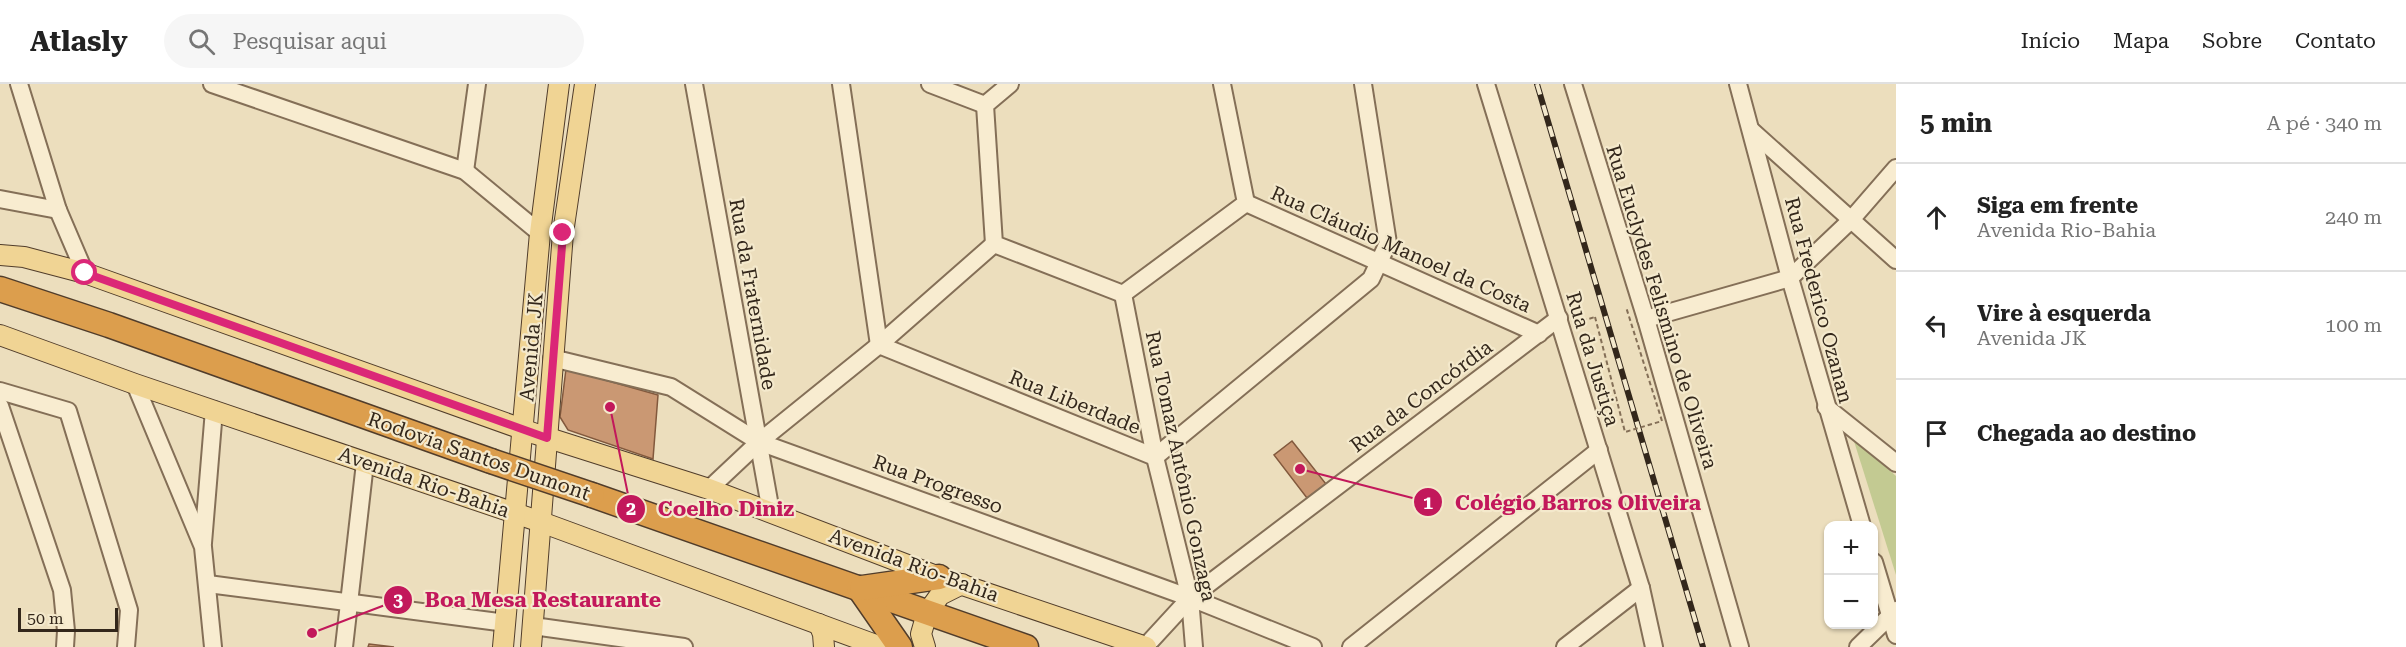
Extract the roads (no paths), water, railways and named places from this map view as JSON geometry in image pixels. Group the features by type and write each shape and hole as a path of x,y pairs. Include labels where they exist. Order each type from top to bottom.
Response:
{"highway":[{"name":"Rodovia Santos Dumont","path":"0,289 109,325 1026,647"},
{"path":"900,647 859,588 951,580"}],"main road":[{"name":"Avenida JK","path":"503,647 540,233 559,84"},
{"name":"Avenida JK","path":"531,647 563,233 585,84"},
{"name":"Avenida Rio-Bahia","path":"0,255 24,257 85,273 547,438 708,489 1099,638 1145,647"},
{"name":"Avenida Rio-Bahia","path":"0,335 135,384 541,522 881,647"},
{"path":"925,647 921,634 927,613 951,580"},
{"path":"819,624 824,647"}],"street":[{"path":"20,84 58,210 85,273"},
{"path":"212,84 465,171 540,233"},
{"path":"465,171 477,84"},
{"name":"Rua da Fraternidade","path":"694,84 771,512"},
{"path":"841,84 879,345"},
{"path":"930,84 985,105"},
{"path":"985,105 1010,84"},
{"path":"994,244 1123,294 1246,203 1222,84"},
{"name":"Rua Liberdade","path":"879,345 1155,457 1371,279 1388,243 1363,84"},
{"name":"Rua da Justiça","path":"1486,84 1641,588 1654,647"},
{"name":"Rua Euclydes Felismino de Oliveira","path":"1573,84 1646,319 1740,647"},
{"name":"Rua Frederico Ozanan","path":"1738,84 1826,407 1861,521"},
{"path":"985,105 994,244"},
{"path":"1751,130 1896,260"},
{"path":"1646,319 1790,278 1850,221 1896,168"},
{"path":"0,199 58,210"},
{"name":"Rua Cláudio Manoel da Costa","path":"1246,203 1539,334"},
{"path":"708,489 759,442 879,345 994,244"},
{"name":"Rua Tomaz Antônio Gonzaga","path":"1123,294 1155,457 1190,598 1194,647"},
{"name":"Rua da Concórdia","path":"1145,647 1190,598 1539,334 1560,322"},
{"name":"Rua Progresso","path":"552,358 670,387 759,442 1190,598 1313,647"},
{"path":"135,384 203,547"},
{"path":"0,391 68,411 129,610 126,647"},
{"path":"0,406 62,590 66,631 65,647"},
{"path":"1826,407 1896,463"},
{"path":"213,647 203,547 214,410"},
{"path":"1351,647 1599,450"},
{"path":"344,647 365,463"},
{"path":"1878,573 1893,613 1896,635"},
{"path":"208,584 506,623"},
{"path":"1565,647 1641,588"},
{"path":"1858,647 1893,613"},
{"path":"533,626 684,647"}],"railway":[{"path":"1537,84 1703,647"}],"place":[{"name":"Coelho Diniz","path":"610,407"},
{"name":"Colégio Barros Oliveira","path":"1300,469"},
{"name":"Boa Mesa Restaurante","path":"312,633"}]}
